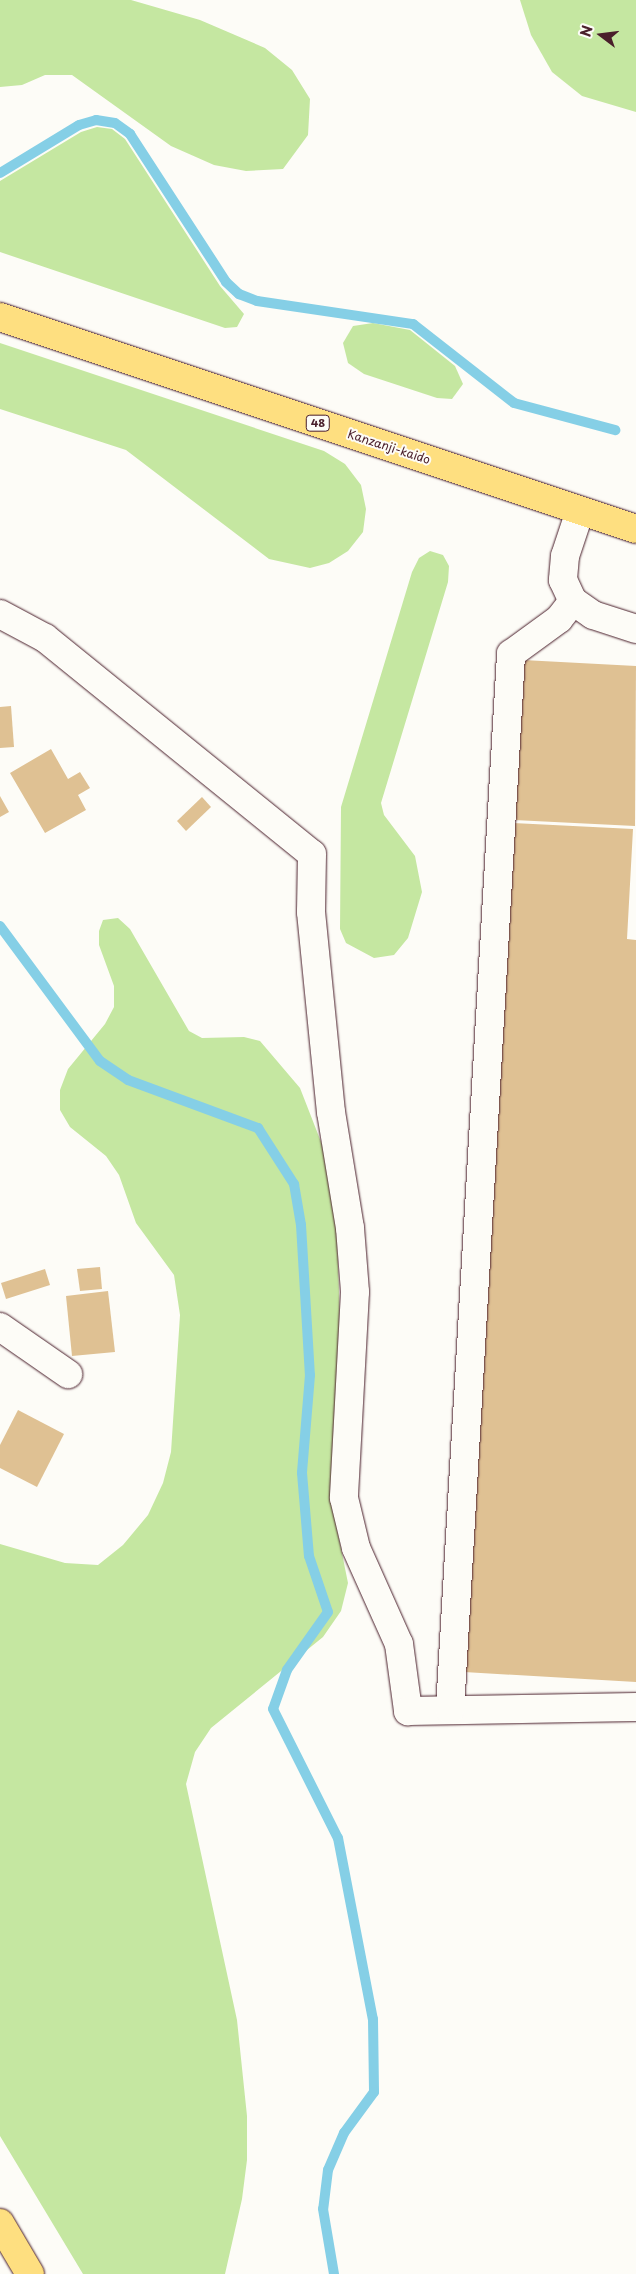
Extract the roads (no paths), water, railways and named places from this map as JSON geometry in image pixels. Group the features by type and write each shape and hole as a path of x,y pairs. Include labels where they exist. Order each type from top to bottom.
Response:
{"main road":[{"name":"Kanzanji-kaido","path":"0,317 636,529"},
{"path":"0,2223 30,2274"}],"street":[{"path":"580,511 564,564 563,580 573,601 593,615 636,629"},
{"path":"450,1710 511,654 559,619 573,601"},
{"path":"0,614 45,638 312,854 311,912 330,1102 350,1228 355,1292 355,1355 345,1472 348,1523 399,1644 408,1711 636,1707"},
{"path":"0,1327 68,1374"}],"waterway":[{"path":"0,173 79,125 96,120 115,123 130,134 226,282 239,294 257,301 413,324 514,403 615,430"},
{"path":"0,926 100,1061 128,1080 258,1128 294,1184 301,1225 310,1375 302,1473 309,1556 328,1612 287,1670 273,1709 338,1838 373,2019 374,2092 344,2133 328,2170 323,2209 334,2274"}]}
